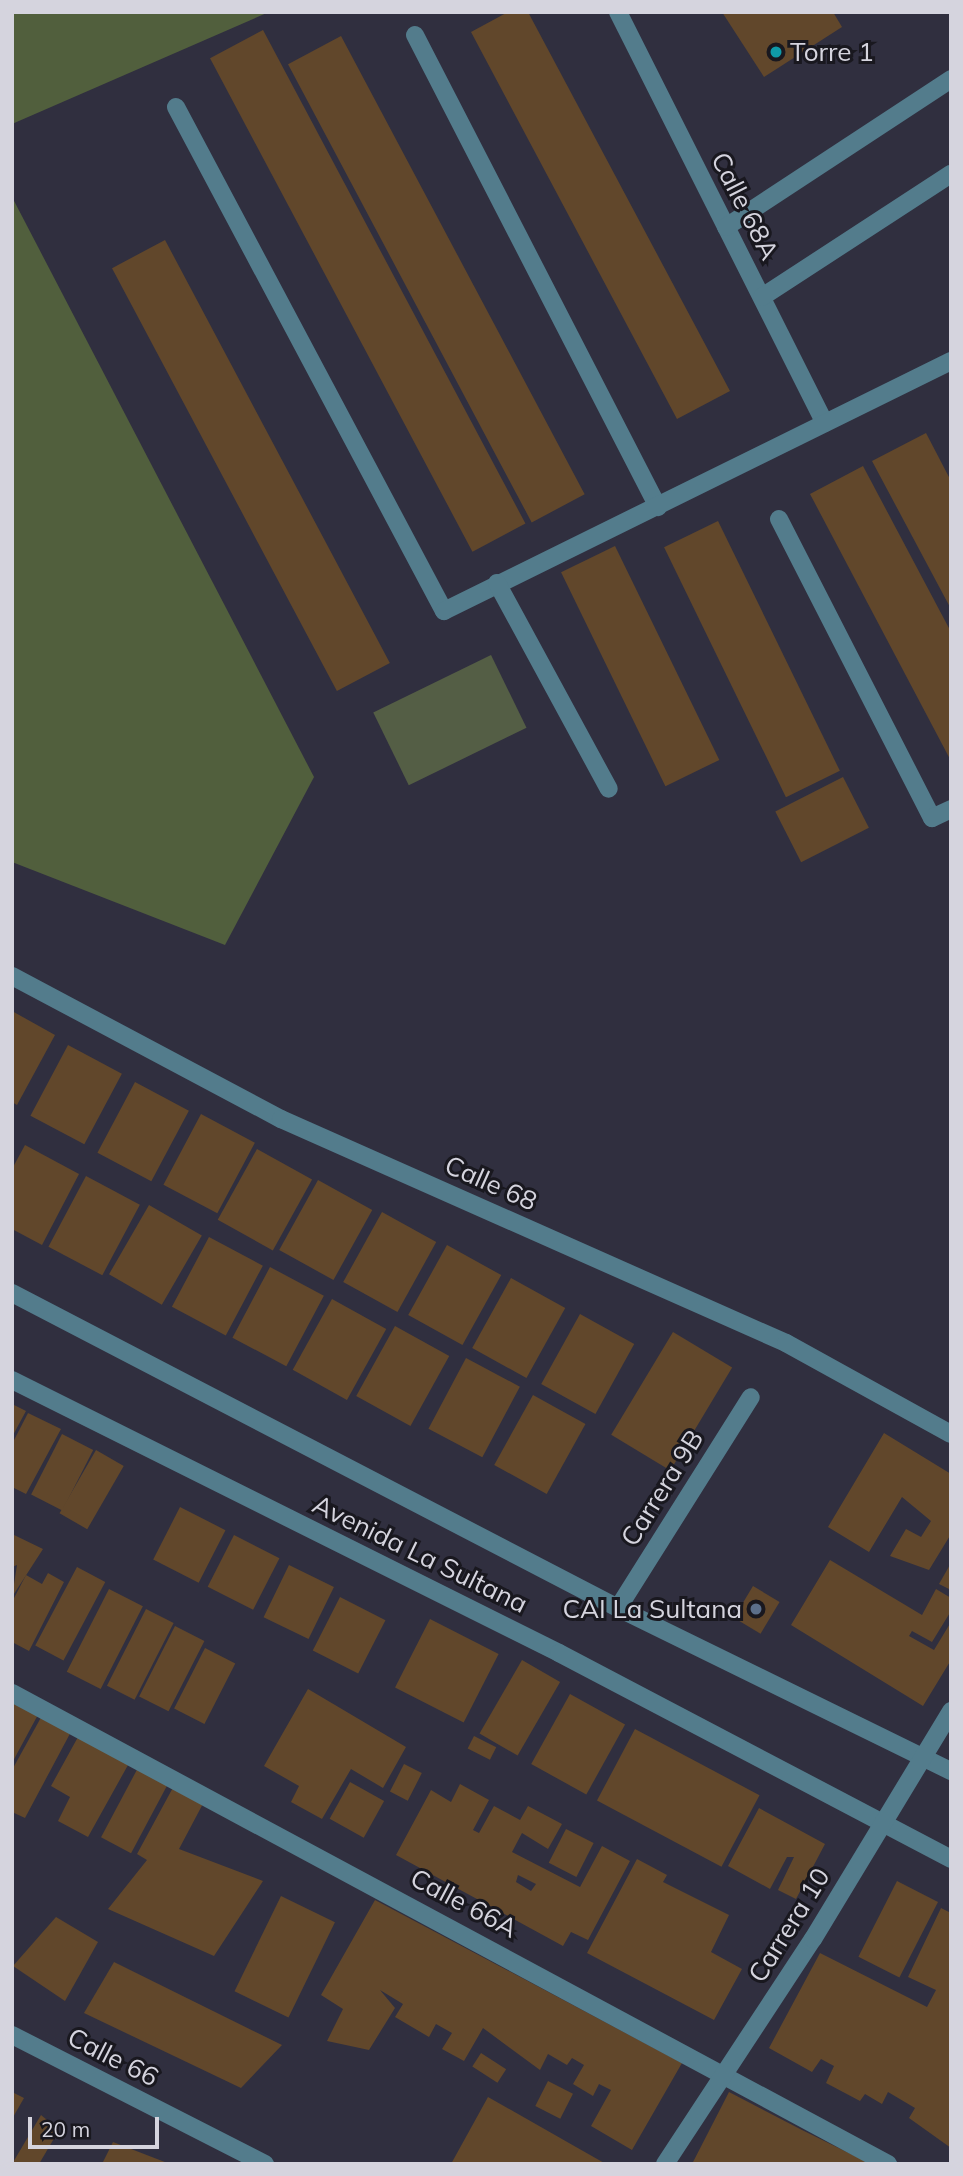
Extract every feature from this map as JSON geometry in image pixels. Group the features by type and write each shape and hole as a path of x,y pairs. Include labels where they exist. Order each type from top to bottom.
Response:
{"street":[{"name":"Calle 68A","path":"618,12 825,423"},
{"path":"415,35 658,507"},
{"path":"726,227 951,79"},
{"path":"176,107 444,611 951,361"},
{"path":"762,297 951,174"},
{"path":"779,519 932,818 951,809"},
{"path":"497,583 609,789"},
{"name":"Calle 68","path":"12,976 281,1119 786,1343 951,1434"},
{"name":"Avenida La Sultana","path":"12,1293 618,1608 951,1770"},
{"name":"Avenida La Sultana","path":"12,1380 559,1653 951,1859"},
{"name":"Carrera 9B","path":"618,1608 751,1396"},
{"name":"Calle 66A","path":"12,1693 726,2072 888,2164"},
{"name":"Carrera 10","path":"665,2164 926,1757 951,1711"},
{"name":"Calle 66","path":"12,2035 265,2164"}],"green space":[{"path":"12,12 269,12 12,124"},
{"path":"12,197 314,777 225,945 12,862"},
{"path":"491,655 527,728 409,785 373,712"}],"building":[{"path":"508,12 528,12 730,391 677,419 471,32"},
{"name":"Torre 1","path":"722,12 833,12 842,27 764,77"},
{"path":"263,30 525,524 472,552 210,58"},
{"path":"341,36 585,494 532,522 288,64"},
{"path":"165,240 390,663 337,691 112,268"},
{"path":"926,433 951,481 951,609 872,461"},
{"path":"863,466 951,632 951,761 810,494"},
{"path":"718,521 840,771 786,797 664,547"},
{"path":"615,546 719,760 665,786 561,572"},
{"path":"843,777 869,828 801,862 775,812"},
{"path":"12,1011 55,1035 17,1105 12,1102"},
{"path":"68,1045 122,1074 84,1144 30,1116"},
{"path":"135,1082 189,1111 151,1181 97,1153"},
{"path":"201,1114 255,1143 217,1213 163,1185"},
{"path":"25,1145 79,1174 42,1245 12,1229 12,1169"},
{"path":"257,1149 312,1180 273,1250 218,1220"},
{"path":"86,1176 140,1205 102,1275 48,1247"},
{"path":"318,1180 372,1210 333,1280 279,1250"},
{"path":"149,1205 202,1236 162,1305 109,1274"},
{"path":"382,1212 436,1242 397,1312 343,1282"},
{"path":"209,1237 263,1266 226,1335 172,1307"},
{"path":"447,1245 501,1275 462,1345 408,1315"},
{"path":"270,1267 324,1296 286,1366 232,1338"},
{"path":"511,1278 565,1308 526,1378 472,1348"},
{"path":"332,1299 386,1329 347,1400 293,1370"},
{"path":"580,1314 634,1344 595,1414 541,1384"},
{"path":"395,1326 449,1356 410,1426 356,1396"},
{"path":"673,1332 732,1368 670,1470 611,1435"},
{"path":"466,1358 520,1387 482,1457 428,1429"},
{"path":"533,1395 585,1424 547,1494 494,1465"},
{"path":"12,1404 26,1411 12,1437"},
{"path":"28,1413 61,1429 26,1494 12,1487 12,1444"},
{"path":"884,1433 951,1474 951,1534 929,1570 890,1556 906,1529 921,1537 931,1521 902,1497 869,1552 828,1527"},
{"path":"62,1434 93,1450 62,1510 31,1495"},
{"path":"96,1450 124,1466 87,1529 60,1513"},
{"path":"180,1507 225,1530 199,1583 153,1560"},
{"path":"12,1534 43,1549 12,1597 17,1565 12,1567"},
{"path":"234,1535 279,1558 253,1610 208,1587"},
{"path":"830,1560 922,1615 936,1589 951,1598 951,1611 932,1642 912,1631 909,1636 934,1650 951,1622 951,1660 923,1706 791,1625"},
{"path":"951,1563 951,1590 939,1584"},
{"path":"289,1565 334,1587 309,1639 264,1617"},
{"path":"77,1567 105,1582 63,1661 35,1646"},
{"path":"48,1573 64,1582 29,1651 12,1642 12,1602 26,1575 42,1584"},
{"name":"CAI La Sultana","path":"753,1586 780,1602 761,1634 734,1618"},
{"path":"109,1589 143,1606 101,1689 67,1672"},
{"path":"340,1597 385,1620 358,1674 313,1650"},
{"path":"146,1609 174,1623 135,1700 107,1686"},
{"path":"430,1619 499,1654 464,1723 395,1688"},
{"path":"175,1626 204,1641 169,1711 139,1696"},
{"path":"205,1648 235,1663 204,1724 174,1709"},
{"path":"522,1660 560,1682 518,1756 480,1734"},
{"path":"308,1689 406,1747 383,1788 351,1769 322,1819 291,1802 299,1786 264,1766"},
{"path":"570,1694 625,1725 586,1795 531,1764"},
{"path":"12,1696 40,1711 12,1763"},
{"path":"44,1712 73,1728 25,1818 12,1812 12,1770"},
{"path":"635,1729 759,1795 721,1867 597,1801"},
{"path":"474,1736 496,1747 490,1760 468,1748"},
{"path":"78,1737 128,1765 88,1837 58,1821 70,1797 51,1786"},
{"path":"140,1764 170,1780 131,1853 101,1837"},
{"path":"404,1764 422,1773 408,1801 390,1792"},
{"path":"176,1782 206,1798 179,1849 263,1881 214,1956 108,1909 147,1860 137,1854"},
{"path":"350,1782 384,1801 364,1838 330,1819"},
{"path":"460,1784 489,1800 473,1830 479,1833 494,1806 520,1820 528,1806 562,1824 548,1849 522,1833 512,1852 580,1887 602,1846 630,1861 588,1940 571,1932 563,1946 396,1855 431,1790 451,1802","holes":["518,1875 536,1884 531,1891 516,1882"]},
{"path":"759,1808 825,1844 796,1899 778,1890 794,1857 787,1857 770,1889 728,1866"},
{"path":"566,1829 594,1843 576,1877 549,1863"},
{"path":"637,1859 667,1875 663,1882 729,1915 711,1952 742,1969 714,2020 587,1953"},
{"path":"897,1881 938,1902 899,1978 858,1957"},
{"path":"281,1896 335,1922 288,2018 235,1991"},
{"path":"375,1900 682,2063 632,2150 591,2126 611,2090 599,2084 593,2096 573,2084 584,2065 572,2058 567,2065 548,2054 540,2070 483,2028 464,2061 442,2049 452,2033 436,2024 429,2037 395,2017 403,2004 380,1990 395,2008 369,2050 327,2041 343,2009 321,1995"},
{"path":"941,1908 951,1913 951,2148 909,2118 915,2108 888,2092 882,2104 865,2094 860,2101 826,2083 834,2066 821,2059 812,2072 769,2048 820,1953 927,2007 936,1990 908,1977"},
{"path":"56,1917 98,1942 65,2001 13,1966"},
{"path":"114,1962 282,2045 241,2088 84,2013"},
{"path":"481,2053 506,2069 497,2083 472,2066"},
{"path":"548,2081 573,2094 560,2119 535,2106"},
{"path":"12,2092 24,2098 12,2119"},
{"path":"729,2092 802,2130 871,2164 692,2164"},
{"path":"488,2097 576,2147 606,2164 451,2164"},
{"path":"41,2115 59,2130 39,2164 12,2164"},
{"path":"113,2142 170,2164 102,2164"}],"place":[{"name":"Torre 1","path":"776,52"},
{"name":"CAI La Sultana","path":"756,1609"}]}
